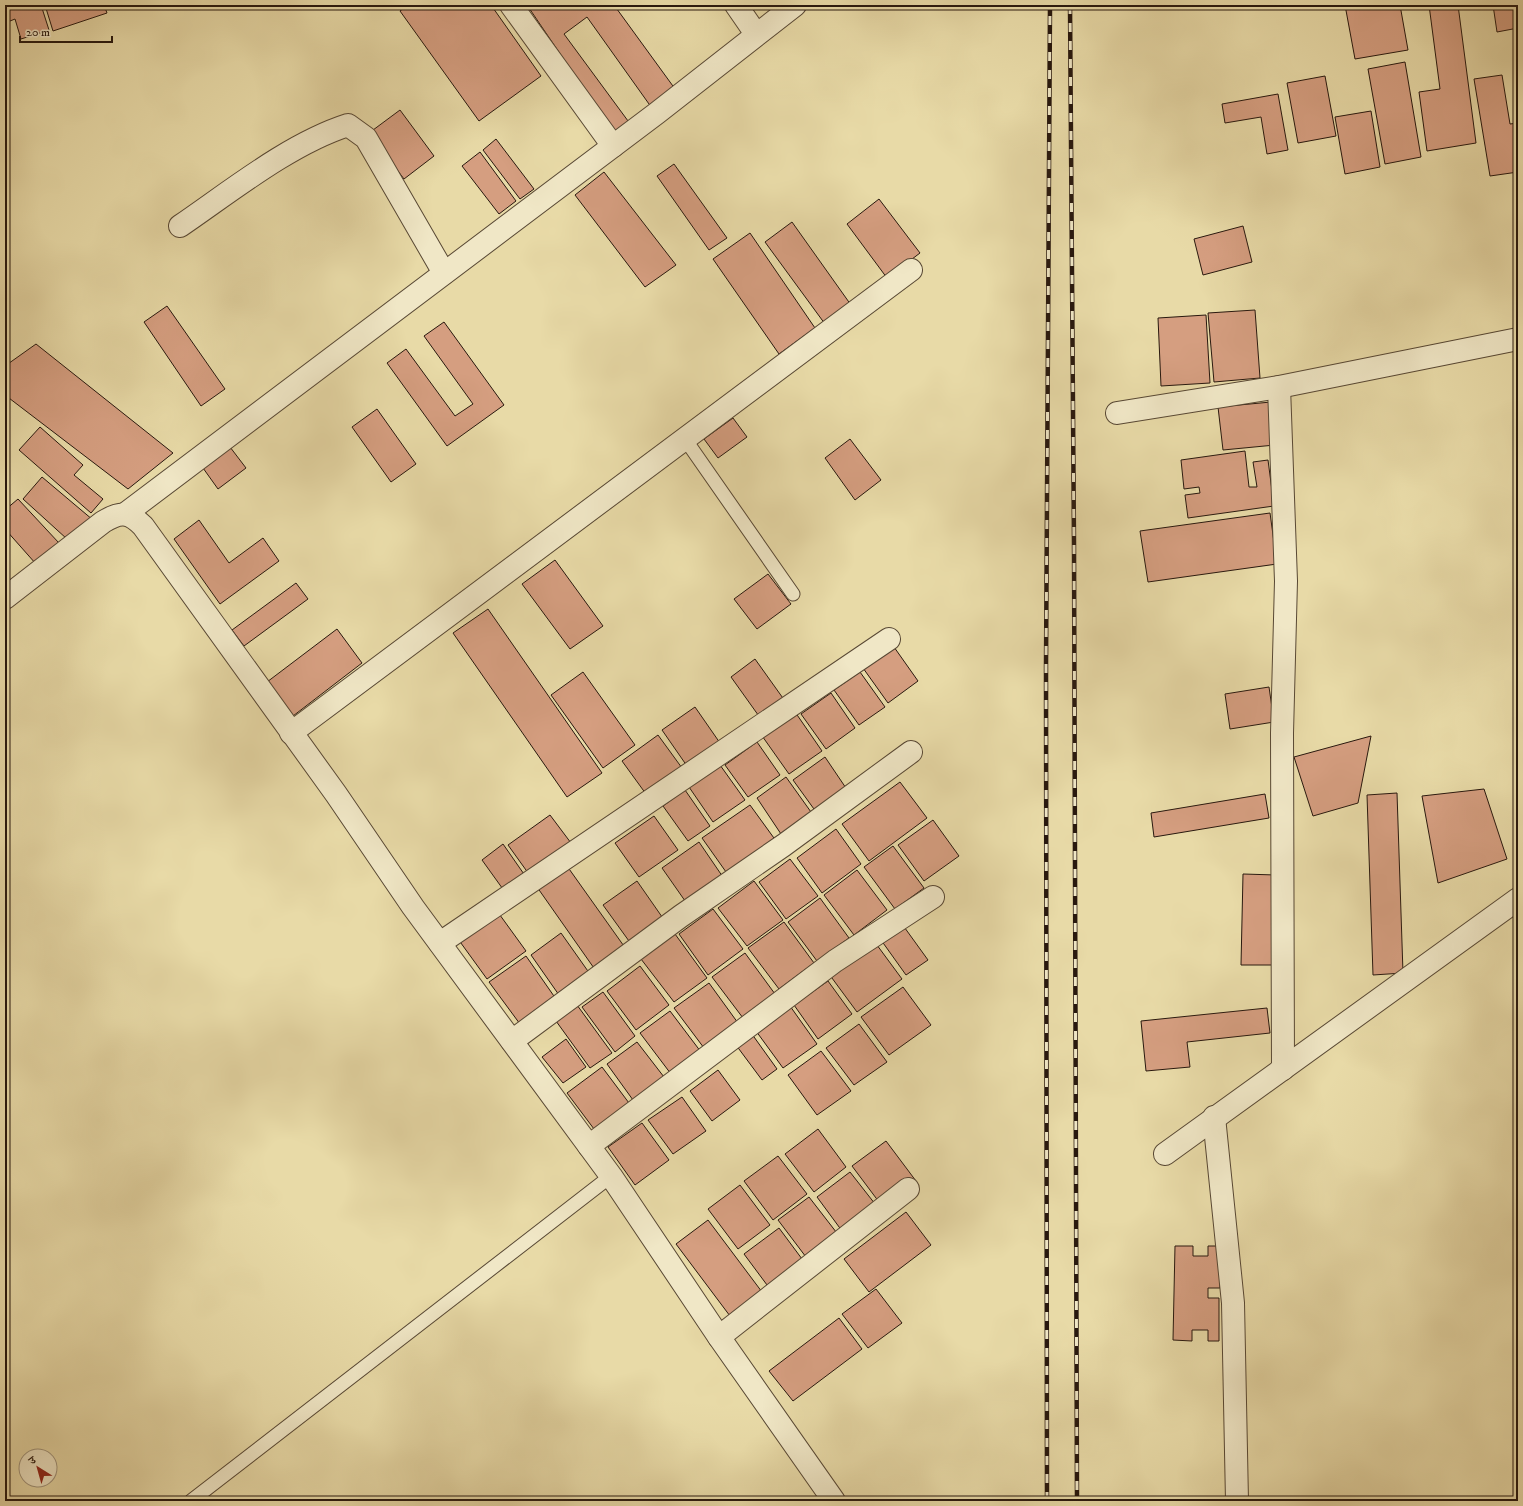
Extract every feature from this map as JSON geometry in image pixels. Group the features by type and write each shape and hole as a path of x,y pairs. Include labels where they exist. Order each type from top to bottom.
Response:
{"street":[{"path":"511,5 612,146"},
{"path":"736,5 756,34"},
{"path":"125,514 612,146 795,5"},
{"path":"180,226 269,166 318,137 348,125 366,138 444,273"},
{"path":"291,733 912,270"},
{"path":"1117,413 1278,387 1518,339"},
{"path":"1278,387 1286,581 1282,733 1283,1070"},
{"path":"5,598 102,522 115,515 125,514 136,519 143,526 336,794 413,907 611,1176 719,1337 834,1501"},
{"path":"440,943 889,639"},
{"path":"512,1041 681,916 784,845 911,752"},
{"path":"589,1146 835,961 933,897"},
{"path":"1165,1154 1518,899"},
{"path":"1214,1118 1233,1303 1237,1501"},
{"path":"719,1337 908,1189"}],"lane":[{"path":"685,439 793,594"},
{"path":"191,1501 611,1176"}],"building":[{"path":"5,5 41,5 49,30 21,39 15,19 5,23"},
{"path":"45,5 104,5 107,13 53,31"},
{"path":"408,5 491,5 541,76 479,121 400,11"},
{"path":"527,5 614,5 678,93 654,111 587,17 564,34 631,125 615,135"},
{"path":"1345,5 1400,5 1408,50 1355,59"},
{"path":"1429,5 1458,5 1476,143 1427,151 1419,92 1440,89"},
{"path":"1493,5 1515,5 1516,10 1518,10 1518,28 1497,32"},
{"path":"1405,62 1421,157 1385,164 1368,69"},
{"path":"1502,75 1510,124 1518,123 1518,172 1490,176 1474,79"},
{"path":"1325,76 1336,136 1298,143 1287,83"},
{"path":"1278,94 1288,150 1267,154 1261,117 1225,123 1222,104"},
{"path":"400,110 434,156 404,179 369,133"},
{"path":"1371,111 1380,167 1345,174 1335,117"},
{"path":"496,139 534,189 520,199 483,150"},
{"path":"480,152 516,201 499,214 462,166"},
{"path":"674,164 727,238 709,250 657,176"},
{"path":"604,172 676,265 645,287 575,195"},
{"path":"879,199 920,253 887,278 847,224"},
{"path":"792,222 851,305 825,324 765,242"},
{"path":"1243,226 1252,262 1203,275 1194,239"},
{"path":"750,233 815,328 779,354 713,259"},
{"path":"167,306 225,389 201,406 144,322"},
{"path":"1255,310 1260,378 1214,382 1208,313"},
{"path":"1206,315 1210,383 1161,386 1158,318"},
{"path":"444,322 504,405 447,446 387,363 406,349 455,416 473,404 424,336"},
{"path":"36,344 173,453 128,489 5,395 5,366"},
{"path":"1271,402 1275,445 1223,450 1218,407"},
{"path":"377,409 416,464 391,482 352,427"},
{"path":"733,418 747,437 718,458 704,439"},
{"path":"40,427 83,465 74,475 103,499 91,513 19,450"},
{"path":"850,439 881,480 855,500 825,458"},
{"path":"230,447 246,468 218,489 203,468"},
{"path":"1245,451 1249,487 1257,487 1253,462 1268,460 1274,506 1188,518 1185,495 1200,493 1199,487 1184,489 1181,460"},
{"path":"42,477 93,520 67,539 23,499"},
{"path":"18,499 59,543 36,564 5,529 5,510"},
{"path":"1270,513 1277,564 1148,582 1140,531"},
{"path":"199,520 229,563 263,538 279,561 220,604 174,539"},
{"path":"555,560 603,626 570,649 522,584"},
{"path":"768,574 791,604 757,629 734,599"},
{"path":"296,583 308,599 244,646 232,630"},
{"path":"488,609 602,773 567,797 453,633"},
{"path":"337,629 362,663 293,716 267,682"},
{"path":"894,647 918,681 888,703 863,668"},
{"path":"755,659 785,701 761,719 731,677"},
{"path":"583,672 635,745 603,768 551,695"},
{"path":"860,672 885,707 859,725 834,690"},
{"path":"1269,687 1274,722 1230,729 1225,694"},
{"path":"831,693 855,728 826,749 801,714"},
{"path":"695,707 720,743 687,766 662,730"},
{"path":"793,709 822,751 789,774 760,733"},
{"path":"658,735 682,768 646,794 622,761"},
{"path":"1371,736 1358,803 1313,816 1294,757"},
{"path":"757,742 780,775 748,797 725,765"},
{"path":"825,757 850,794 819,816 793,780"},
{"path":"720,765 745,800 713,822 689,787"},
{"path":"786,777 816,819 785,840 757,798"},
{"path":"900,782 927,818 869,861 842,824"},
{"path":"1484,789 1507,859 1438,883 1422,796"},
{"path":"685,790 710,826 688,841 663,806"},
{"path":"1397,793 1403,973 1373,975 1367,795"},
{"path":"1265,794 1269,818 1154,837 1151,813"},
{"path":"750,805 779,845 731,879 702,838"},
{"path":"550,815 574,847 531,877 508,845"},
{"path":"654,816 678,850 639,877 615,843"},
{"path":"933,820 959,856 924,881 898,845"},
{"path":"836,829 861,864 822,893 797,858"},
{"path":"699,842 727,883 690,908 662,868"},
{"path":"503,844 526,877 505,892 482,860"},
{"path":"893,846 924,888 895,909 864,867"},
{"path":"790,859 818,896 786,919 759,882"},
{"path":"567,866 626,949 596,971 537,887"},
{"path":"857,870 887,910 854,935 824,895"},
{"path":"1243,874 1276,875 1275,965 1241,965"},
{"path":"637,881 667,924 634,948 603,905"},
{"path":"754,881 783,920 747,946 718,908"},
{"path":"820,898 849,938 817,961 788,922"},
{"path":"713,909 743,949 708,975 679,934"},
{"path":"497,911 526,951 487,979 458,939"},
{"path":"784,922 814,963 779,989 748,948"},
{"path":"902,924 928,960 906,975 881,940"},
{"path":"561,933 590,974 559,995 531,955"},
{"path":"675,934 707,978 674,1002 641,959"},
{"path":"874,941 902,979 857,1012 829,974"},
{"path":"745,953 775,994 743,1018 712,977"},
{"path":"526,956 556,999 520,1024 489,982"},
{"path":"640,966 669,1005 636,1030 607,991"},
{"path":"828,981 852,1014 818,1039 794,1005"},
{"path":"709,983 738,1023 704,1048 674,1008"},
{"path":"903,987 931,1025 889,1055 861,1017"},
{"path":"603,992 635,1036 615,1052 582,1007"},
{"path":"577,1005 612,1053 590,1068 556,1021"},
{"path":"790,1006 817,1044 783,1068 756,1031"},
{"path":"1267,1008 1270,1033 1187,1042 1190,1067 1146,1071 1141,1021"},
{"path":"670,1011 701,1052 671,1074 640,1033"},
{"path":"859,1024 887,1062 854,1085 826,1048"},
{"path":"749,1030 777,1069 762,1080 733,1041"},
{"path":"566,1039 586,1067 563,1083 542,1057"},
{"path":"637,1042 664,1077 633,1100 607,1064"},
{"path":"821,1051 851,1091 817,1115 788,1075"},
{"path":"602,1067 629,1103 594,1129 567,1093"},
{"path":"718,1070 740,1100 712,1121 690,1091"},
{"path":"682,1097 706,1131 673,1154 648,1120"},
{"path":"642,1123 669,1160 635,1185 608,1147"},
{"path":"818,1129 846,1167 814,1192 785,1154"},
{"path":"886,1141 916,1181 882,1206 852,1166"},
{"path":"778,1156 807,1194 773,1220 744,1181"},
{"path":"850,1172 879,1209 845,1235 817,1197"},
{"path":"740,1185 770,1225 738,1249 708,1209"},
{"path":"809,1197 840,1237 809,1261 778,1220"},
{"path":"906,1212 931,1245 869,1292 844,1259"},
{"path":"708,1220 765,1296 733,1320 676,1244"},
{"path":"779,1228 805,1263 770,1289 744,1254"},
{"path":"1175,1246 1193,1246 1193,1256 1208,1256 1208,1246 1220,1246 1220,1288 1208,1288 1208,1298 1219,1298 1219,1341 1208,1341 1208,1330 1192,1330 1192,1341 1173,1340"},
{"path":"876,1289 902,1323 868,1348 842,1314"},
{"path":"839,1318 862,1349 793,1401 769,1371"}],"railway":[{"path":"1047,1501 1046,666 1050,5"},
{"path":"1070,5 1074,544 1077,1501"}]}
